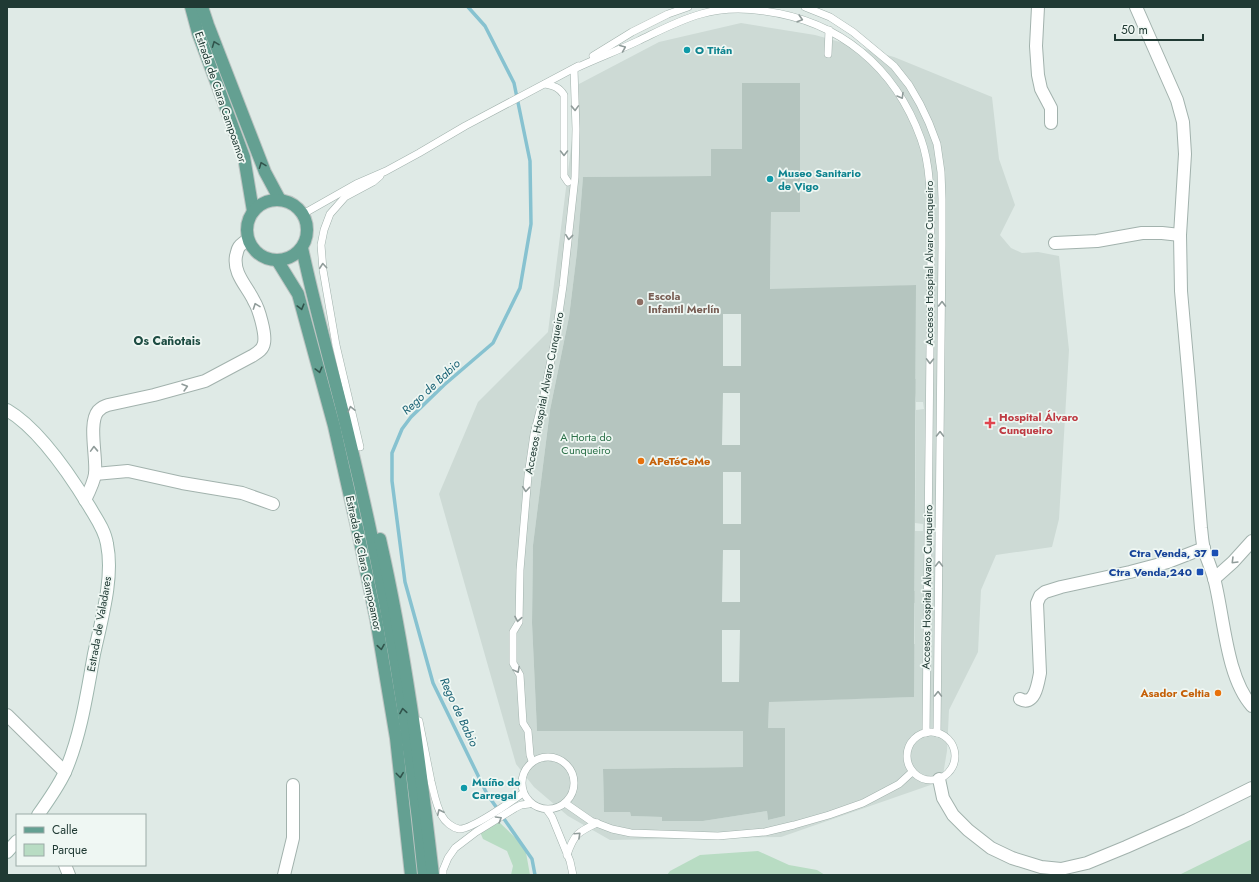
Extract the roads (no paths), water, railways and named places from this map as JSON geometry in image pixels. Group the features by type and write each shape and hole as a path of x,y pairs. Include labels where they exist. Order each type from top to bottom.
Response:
{"main road":[{"name":"Estrada de Clara Campoamor","path":"191,7 198,33 244,157 253,211 248,220 248,239"},
{"name":"Estrada de Clara Campoamor","path":"202,7 264,172 280,200"},
{"path":"253,211 261,204 270,200 280,200 289,202 297,207 303,214"},
{"name":"Estrada de Clara Campoamor","path":"303,214 307,222 308,231 302,248 312,296 343,414 374,548 398,675 410,756 424,875"},
{"path":"248,239 252,248 267,259 286,259 295,255 302,248"},
{"name":"Estrada de Clara Campoamor","path":"277,260 298,294 334,426 358,532 376,620 396,738 411,875"},
{"name":"Estrada de Clara Campoamor","path":"343,414 360,447 387,566 411,700 433,875"}],"street":[{"path":"1038,7 1036,46 1038,75 1041,89 1051,108 1051,123"},
{"path":"1136,7 1177,100 1183,122 1185,154 1180,235 1181,291 1190,381 1201,528 1204,548 1214,579 1227,646 1236,679 1247,701 1252,706"},
{"path":"1055,243 1097,241 1142,233 1180,235"},
{"path":"86,500 95,474 95,417 102,407 205,381 258,353 262,348 264,337 257,306 238,275 235,261 238,248 248,239"},
{"name":"Estrada de Valadares","path":"7,410 31,429 49,449 86,500 100,524 107,543 109,562 107,590 83,713 74,746 65,772 51,798 39,814"},
{"path":"95,474 128,471 182,483 242,493 272,504"},
{"path":"1214,579 1252,542"},
{"path":"1020,699 1028,700 1032,698 1036,692 1038,684 1040,673 1037,603 1040,596 1045,592 1061,587 1168,562 1204,548"},
{"path":"7,716 65,772"},
{"path":"939,779 943,798 953,815 968,830 991,848 1012,858 1041,867 1061,869 1087,863 1126,847 1188,820 1251,788"},
{"path":"284,875 292,838 292,786"},
{"path":"7,852 16,842"}],"lane":[{"name":"Accesos Hospital Alvaro Cunqueiro","path":"303,214 356,184 386,171 574,68 632,32 668,14 688,7"},
{"name":"Accesos Hospital Alvaro Cunqueiro","path":"805,7 830,18 853,32 894,66 909,85 920,104 929,123 936,144 941,172 942,246 937,733"},
{"name":"Accesos Hospital Alvaro Cunqueiro","path":"574,68 636,42 671,24 702,14 725,9 749,9 777,13 810,22 829,30 849,42 870,59 886,75 899,92 910,112 922,140 928,166 931,250 926,733"},
{"path":"828,54 829,30"},
{"name":"Accesos Hospital Alvaro Cunqueiro","path":"532,761 530,756 528,732 523,723 520,675 513,663 513,632 519,622 520,570 528,476 534,434 556,340 576,177 574,68"},
{"path":"545,84 556,87 561,90 564,95 564,176 568,182"},
{"name":"Accesos Hospital Alvaro Cunqueiro","path":"360,447 336,345 323,270 321,245 324,230 330,214 345,197 374,182 386,171"},
{"path":"411,700 418,715 437,807 443,818 449,824 459,829 471,826 523,793"},
{"path":"926,733 937,733 948,739 953,745 955,762 952,769 946,775 932,781 924,780 912,772 908,766 906,759 907,751 909,744 919,735 926,733"},
{"path":"443,875 443,870 448,858 455,848 476,832 521,805 529,804 547,810 554,809 565,803 573,790 574,781 571,771 566,765 557,759 550,757 532,761 525,769 522,784 523,793 529,804"},
{"path":"565,803 591,821 612,829 631,833 718,836 764,832 829,815 863,803 899,784 912,772"},
{"path":"547,810 552,817 568,855 573,875"},
{"path":"568,855 573,839 585,829 597,823"}],"waterway":[{"name":"Rego de Babio","path":"468,7 485,26 514,83 530,161 531,224 520,288 493,343 444,385 411,417 402,429 392,453 392,481 405,582 433,683 487,794 499,811"},
{"name":"Rego de Babio","path":"502,816 532,859 535,875"}],"place":[{"name":"O Titán","path":"687,50"},
{"name":"Museo Sanitario de Vigo","path":"770,179"},
{"name":"Escola Infantil Merlín","path":"640,302"},
{"name":"Hospital Álvaro Cunqueiro","path":"990,423"},
{"name":"APeTéCeMe","path":"641,461"},
{"name":"Ctra Venda, 37","path":"1215,553"},
{"name":"Ctra Venda,240","path":"1200,572"},
{"name":"Asador Celtia","path":"1218,693"},
{"name":"Muíño do Carregal","path":"464,788"}],"district":[{"name":"Os Cañotais","path":"167,341"}],"park label":[{"name":"A Horta do Cunqueiro","path":"586,443"}]}
